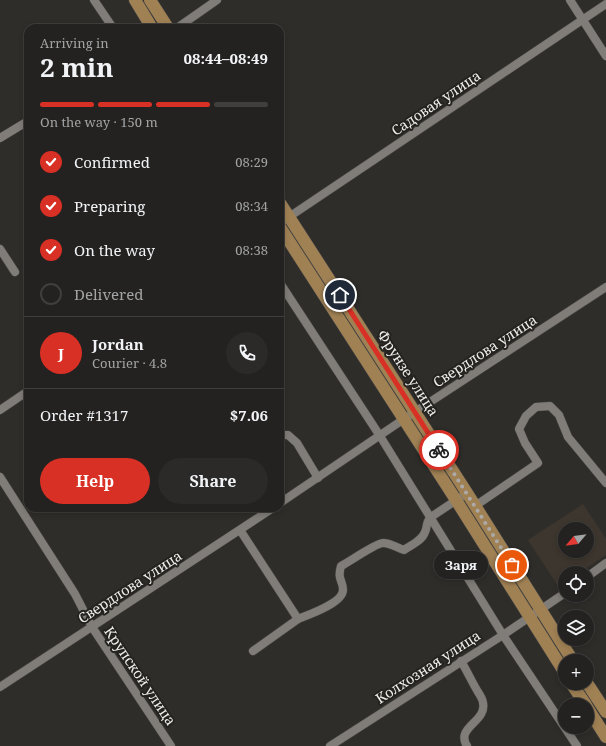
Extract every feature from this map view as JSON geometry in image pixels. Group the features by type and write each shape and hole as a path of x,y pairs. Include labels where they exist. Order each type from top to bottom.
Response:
{"main road":[{"path":"135,0 150,24"},
{"path":"150,0 165,24"},
{"name":"Фрунзе улица","path":"284,220 415,412 568,654"},
{"name":"Фрунзе улица","path":"284,233 456,500 558,662"},
{"path":"592,690 606,712"},
{"path":"594,718 606,737"}],"street":[{"path":"94,0 110,24"},
{"path":"183,24 217,0"},
{"path":"570,0 606,56"},
{"name":"Садовая улица","path":"284,220 606,4"},
{"path":"0,138 24,123"},
{"path":"0,249 15,272"},
{"name":"Свердлова улица","path":"284,500 404,419 606,287"},
{"path":"284,289 380,436 503,635 576,746"},
{"path":"0,410 24,394"},
{"path":"475,506 538,463 525,443 519,429 526,416 536,407 550,406 559,415 568,437 606,483"},
{"path":"284,435 288,435 297,443 318,478"},
{"name":"Крупской улица","path":"0,477 75,594 92,627 171,746"},
{"path":"253,651 298,619 339,600 344,590 339,578 341,566 381,543 389,544 404,550 420,540 426,532 427,521 431,517 467,493"},
{"name":"Свердлова улица","path":"0,687 267,512"},
{"path":"240,530 298,619"},
{"path":"594,572 606,563"},
{"name":"Колхозная улица","path":"330,746 503,635 558,598"},
{"path":"461,661 484,703 483,713 476,722 466,730 464,736 467,746"}],"shaded area":[{"path":"583,504 606,539 606,555 590,566 558,566 558,586 528,540"}],"way so far":[{"path":"439,450 512,565"}],"place":[{"name":"Заря","path":"512,565"}],"route":[{"path":"340,295 439,450"}]}
